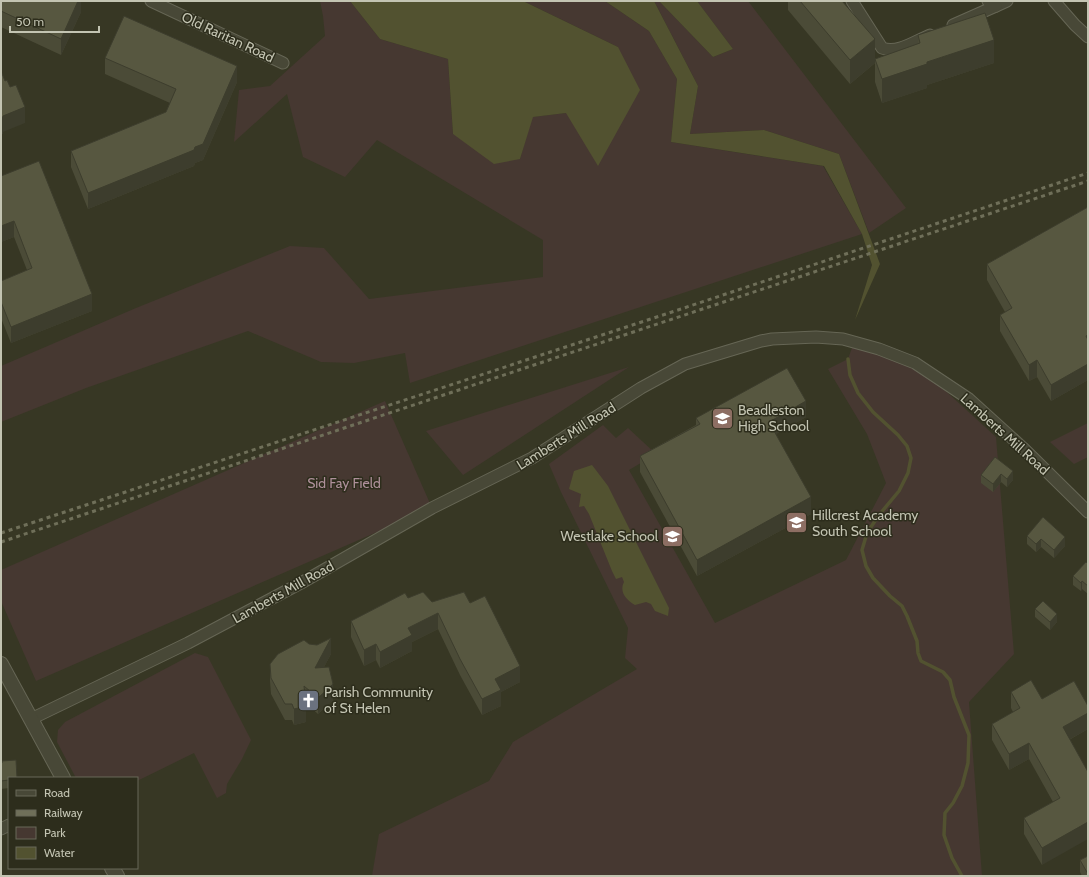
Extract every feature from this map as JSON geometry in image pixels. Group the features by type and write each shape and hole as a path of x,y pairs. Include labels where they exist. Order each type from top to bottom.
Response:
{"street":[{"name":"Old Raritan Road","path":"151,1 283,63"},
{"path":"852,1 882,48 890,50 896,50 943,29 992,3 1007,1"},
{"path":"1054,1 1088,37"},
{"name":"Lamberts Mill Road","path":"31,719 188,643 301,583 432,508 532,458 641,388 685,364 772,339 816,337 843,339 880,349 915,363 969,399 1023,448 1088,512"},
{"path":"1,664 62,777"}],"green space":[{"path":"320,1 350,1 380,39 448,59 453,134 520,159 532,117 566,113 618,47 523,1 605,1 649,31 677,79 671,142 823,166 862,234 410,383 405,353 354,363 321,362 248,331 86,388 1,422 1,366 136,308 290,246 324,248 369,299 543,277 543,240 377,140 345,177 303,157 287,94 234,142 239,90 270,86 325,36"},
{"path":"654,1 659,1 713,57 733,49 697,1 748,1 906,208 869,233 839,154 764,130 690,134 698,86"},
{"path":"854,342 915,363 996,437 1014,654 969,702 982,876 372,876 379,834 489,781 513,742 637,669 625,658 628,628 561,492 549,464 603,425 616,438 628,428 656,454 629,470 715,623 846,560 886,483 867,434 828,369 848,359"},
{"path":"629,367 463,475 426,431"},
{"name":"Sid Fay Field","path":"385,401 432,508 36,681 1,601 1,570"},
{"path":"1088,423 1088,457 1074,464 1050,442"},
{"path":"195,653 208,657 251,740 227,784 226,793 217,798 194,753 138,781 138,777 75,777 57,742 58,730 65,722"}],"water":[{"path":"350,1 523,1 618,47 640,90 598,166 566,113 533,117 520,159 494,164 453,134 448,59 380,39"},
{"path":"605,1 654,1 698,86 690,134 764,130 839,154 880,264 855,320 872,265 862,234 824,166 671,142 677,79 649,31"},
{"path":"659,1 697,1 733,49 713,57"},
{"path":"592,465 608,486 669,608 668,616 655,611 651,604 646,602 635,605 626,598 622,589 624,582 622,577 616,579 589,514 584,506 579,507 581,494 569,489 574,471"}],"building":[{"path":"1,1 78,1 61,39 1,11"},
{"path":"800,1 842,1 875,39 850,60"},
{"path":"985,13 994,40 927,62 927,64 882,79 875,59 920,43 918,35"},
{"path":"124,16 237,66 203,144 195,147 194,150 88,193 71,151 166,112 176,89 105,58"},
{"path":"1,71 5,81 7,80 10,87 16,85 25,107 1,118"},
{"path":"39,161 92,294 11,327 1,302 1,281 32,268 14,221 1,226 1,176"},
{"path":"1088,207 1088,335 1086,336 1088,340 1088,364 1051,385 1037,360 1029,365 1000,315 1012,308 987,264"},
{"path":"787,368 806,401 769,422 811,497 697,560 640,456 700,424 696,418"},
{"path":"995,457 1013,471 1007,479 1001,474 993,484 981,475"},
{"path":"1043,517 1065,537 1054,550 1041,539 1036,544 1027,536"},
{"path":"1086,562 1088,564 1088,586 1082,581 1081,583 1073,576"},
{"path":"423,592 432,602 464,592 470,603 485,596 520,666 495,679 501,690 482,699 460,659 438,613 408,628 412,635 380,652 376,644 364,650 351,621 405,593 408,598"},
{"path":"1043,601 1057,614 1050,622 1035,609"},
{"path":"331,638 315,668 329,667 333,684 318,698 304,686 306,706 294,709 292,704 285,704 271,678 270,664 278,654 304,640 309,644 317,645"},
{"path":"1031,680 1042,699 1074,681 1088,706 1088,713 1063,727 1088,772 1088,822 1042,848 1024,818 1060,798 1029,743 1009,754 992,724 1020,708 1011,692"},
{"path":"16,760 17,777 8,777 8,780 1,781 2,761"},
{"path":"1088,856 1088,874 1080,860"}],"waterway":[{"path":"848,359 850,375 858,393 873,412 898,435 907,446 911,458 908,473 899,491 879,515 867,533 862,550 866,566 873,578 902,606 917,641 918,653 921,661 943,672 950,680 954,697 969,735 968,763 962,786 953,803 945,813 944,835 952,858 962,876"}],"railway":[{"path":"1,533 1088,173"},
{"path":"1,542 1088,181"}],"place":[{"name":"Beadleston High School","path":"723,418"},
{"name":"Hillcrest Academy South School","path":"796,523"},
{"name":"Westlake School","path":"673,536"},
{"name":"Parish Community of St Helen","path":"309,700"}]}
